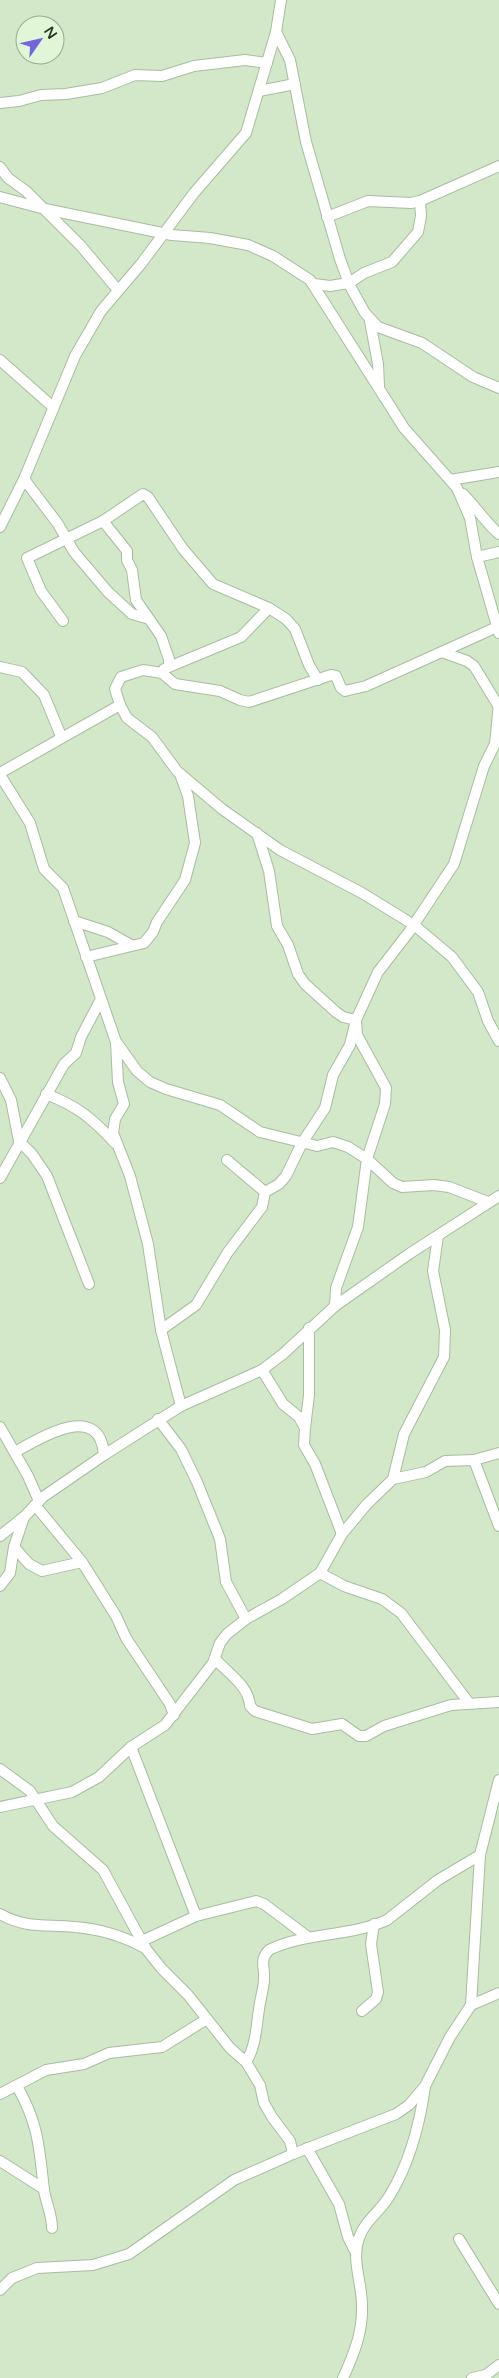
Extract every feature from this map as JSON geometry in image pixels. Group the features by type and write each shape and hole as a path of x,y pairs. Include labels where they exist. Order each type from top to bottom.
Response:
{"street":[{"path":"2,521 24,479 75,356 101,311 117,289 141,264 194,193 243,137 250,122 276,32 281,0"},
{"path":"276,32 289,57 306,142 349,283 370,321 378,364 378,388"},
{"path":"0,103 19,102 40,95 66,94 102,88 135,75 162,76 194,66 245,60 267,63"},
{"path":"259,91 295,84"},
{"path":"328,217 368,201 411,203 420,201 499,166"},
{"path":"0,167 8,178 45,210 84,249 117,289"},
{"path":"0,198 45,210 164,234 210,238 253,247 273,256 314,284 404,428 476,507 484,521 499,534"},
{"path":"314,284 330,286 349,283 364,273 392,262 402,253 418,232 421,216 420,201"},
{"path":"370,321 387,332 422,343 473,377 499,388"},
{"path":"0,360 53,407"},
{"path":"454,484 499,472"},
{"path":"24,479 74,552 108,592 132,614 146,618 154,624 161,636 169,659 165,670"},
{"path":"165,670 174,684 220,691 249,702 331,675 336,676 341,688 346,691 366,686 442,652 498,630 477,557 470,518 454,484"},
{"path":"63,621 41,592 27,558 103,521 143,494 148,497 183,549 213,584 270,608 286,619 294,629 309,665 318,680"},
{"path":"103,521 126,551 127,560 132,570 134,594 146,618"},
{"path":"477,557 499,552"},
{"path":"270,608 241,637 212,651 165,670 143,670 121,677 115,688 127,718 152,737 180,773 222,809 280,850 362,893 414,926 452,957 478,992 488,1021 499,1041"},
{"path":"161,1330 196,1305 228,1252 262,1207 266,1192 279,1184 286,1176 302,1143 326,1108 333,1075 350,1045 356,1020 378,972 414,926 454,864 484,766 494,744 499,706 474,666 468,661 442,652"},
{"path":"0,667 22,672 44,694 61,736"},
{"path":"120,704 61,736 0,774 30,824 44,869 63,888 116,1042 137,1071 150,1082 166,1089 220,1105 260,1132 317,1146 333,1142 348,1147 367,1159 393,1182 402,1186 434,1185 449,1187 488,1202"},
{"path":"86,957 144,943 187,875 194,848 194,833 188,796 180,773"},
{"path":"257,833 269,871 277,926 288,945 298,974 305,984 336,1012 347,1019 356,1020"},
{"path":"74,921 108,932 131,945"},
{"path":"0,1178 19,1141 64,1064 76,1053 81,1037 100,999"},
{"path":"335,1306 336,1288 358,1227 367,1159 385,1104 386,1088 357,1035 356,1020"},
{"path":"116,1042 118,1082 124,1104 113,1122 112,1133 130,1176 148,1244 161,1330 181,1406"},
{"path":"0,1078 11,1100 19,1141 32,1154 47,1176 89,1284"},
{"path":"46,1094 70,1103 91,1119 115,1144"},
{"path":"227,1160 266,1192"},
{"path":"0,1536 25,1516 37,1503 158,1419 181,1406 262,1370 283,1354 335,1306 499,1196"},
{"path":"0,1807 72,1792 92,1782 131,1747 165,1725 215,1659 223,1638 246,1619 282,1599 320,1573 342,1534 367,1504 392,1479 404,1434 444,1357 445,1330 434,1271 438,1236"},
{"path":"309,1328 309,1395 304,1445 315,1464 342,1534"},
{"path":"262,1370 283,1404 299,1417 306,1428"},
{"path":"158,1419 181,1449 197,1482 220,1539 226,1582 246,1619"},
{"path":"15,1452 47,1434 82,1426 94,1431 103,1440 104,1455"},
{"path":"0,1427 4,1443 15,1452 37,1503 82,1562 116,1616 126,1638 170,1704 174,1715"},
{"path":"392,1479 426,1472 445,1461 474,1460 499,1453"},
{"path":"474,1460 499,1526"},
{"path":"0,1586 10,1572 14,1547 25,1516"},
{"path":"14,1547 29,1564 42,1571 82,1562"},
{"path":"320,1573 344,1586 382,1599 401,1613 470,1703"},
{"path":"215,1659 244,1688 250,1696 250,1706 255,1711 312,1729 342,1724 359,1736 366,1736 390,1724 451,1705 499,1702"},
{"path":"131,1747 196,1916"},
{"path":"0,1770 30,1791 54,1826 103,1870 144,1945 230,2048 246,2062 260,2085 264,2103 290,2141 293,2154"},
{"path":"0,2290 12,2278 37,2268 93,2265 129,2254 234,2180 307,2148 396,2114 409,2106 425,2086 450,2037 471,2005 480,1855 499,1780"},
{"path":"246,2062 250,2056 258,2024 264,1979 262,1964 264,1954 277,1946 308,1937 345,1932 387,1920 432,1884 480,1855"},
{"path":"144,1945 196,1916 256,1901 264,1904 308,1937"},
{"path":"0,1914 23,1924 76,1927 131,1940 144,1945"},
{"path":"362,2011 376,1999 378,1992 371,1944 374,1924"},
{"path":"471,2005 499,1993"},
{"path":"0,2094 46,2070 84,2064 109,2054 162,2047 207,2019"},
{"path":"17,2086 30,2110 39,2140 44,2189 52,2228"},
{"path":"355,2251 366,2224 386,2202 397,2182 421,2111 425,2086"},
{"path":"307,2148 339,2204 348,2237 355,2251 362,2305 361,2324 359,2340 343,2378"},
{"path":"0,2161 44,2189"},
{"path":"459,2239 499,2304"},
{"path":"472,2378 486,2375 499,2365"}]}
